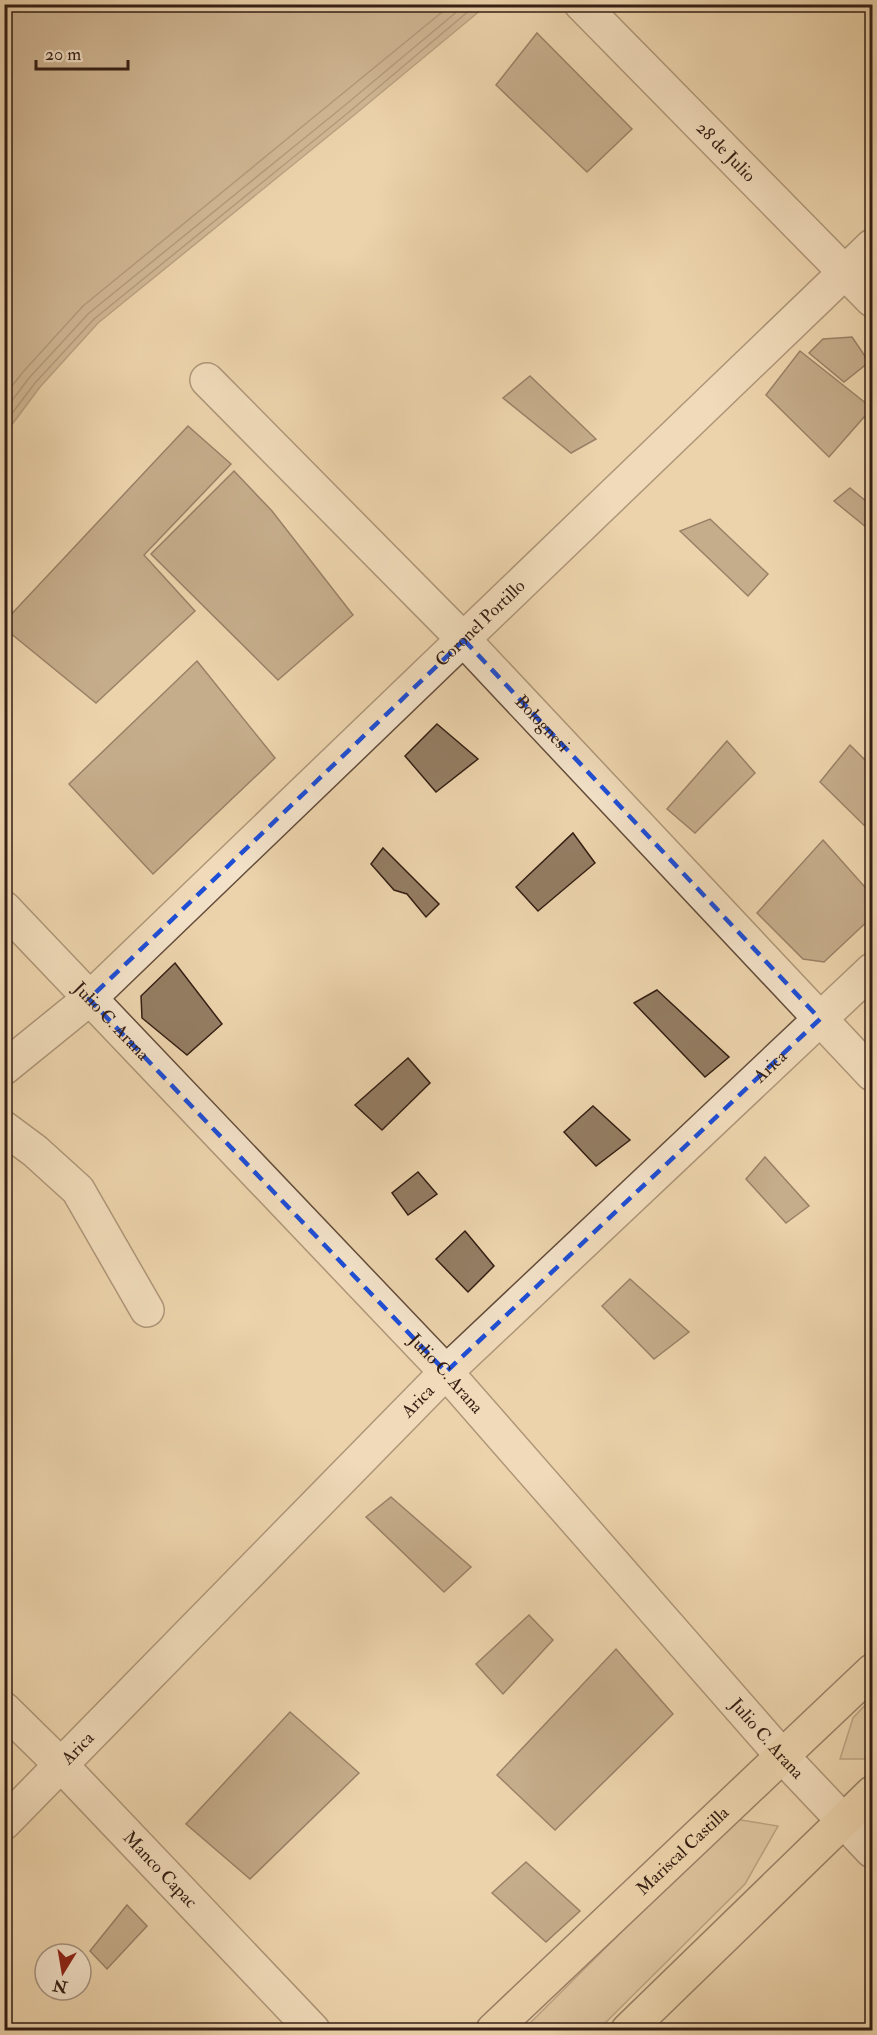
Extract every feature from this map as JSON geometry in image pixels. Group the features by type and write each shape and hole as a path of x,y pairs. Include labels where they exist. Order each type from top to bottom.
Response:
{"main road":[{"name":"Mariscal Castilla","path":"493,2031 873,1671"},
{"path":"628,2031 873,1793"}],"street":[{"name":"28 de Julio","path":"581,4 873,300"},
{"name":"Coronel Portillo","path":"4,1068 89,999 873,246"},
{"name":"Bolognesi","path":"207,380 464,640 873,1074"},
{"name":"Julio C. Arana","path":"4,908 446,1372 783,1757 873,1851"},
{"name":"Arica","path":"4,1823 446,1372 873,970"},
{"path":"4,1128 35,1151 78,1190 147,1310"},
{"name":"Manco Capac","path":"4,1709 62,1766 313,2031"}],"highlighted area":[{"path":"464,640 820,1019 446,1372 89,999"}],"shaded area":[{"path":"872,1698 872,1759 840,1759 853,1718"},
{"path":"735,1819 778,1826 745,1884 598,2030 523,2030"}],"water":[{"path":"5,4 487,5 98,323 40,387 5,434"}],"building":[{"path":"537,33 632,129 587,172 496,85"},
{"path":"852,337 869,362 844,382 809,353 823,339"},
{"path":"800,351 872,408 829,457 766,395"},
{"path":"530,376 596,439 571,453 503,398"},
{"path":"188,426 231,464 144,555 195,611 96,703 4,628 4,622"},
{"path":"234,471 272,511 353,615 278,680 151,554"},
{"path":"850,488 872,506 872,532 834,501"},
{"path":"710,519 768,574 748,596 680,531"},
{"path":"197,661 275,758 153,874 69,784"},
{"path":"437,724 478,759 436,792 405,756"},
{"path":"727,741 755,773 695,833 667,809"},
{"path":"850,745 872,767 872,833 820,782"},
{"path":"573,833 595,863 538,911 516,887"},
{"path":"823,840 872,895 872,917 824,962 803,959 757,913"},
{"path":"383,848 439,904 426,917 407,894 394,890 371,864"},
{"path":"175,963 222,1024 187,1055 142,1018 141,996"},
{"path":"657,990 729,1057 705,1077 634,1003"},
{"path":"408,1058 430,1083 382,1130 355,1105"},
{"path":"593,1106 630,1140 596,1166 564,1132"},
{"path":"765,1157 809,1206 786,1223 746,1179"},
{"path":"418,1172 437,1194 408,1215 392,1193"},
{"path":"465,1231 494,1266 468,1292 436,1259"},
{"path":"630,1279 689,1332 654,1359 602,1306"},
{"path":"391,1497 471,1567 444,1592 366,1517"},
{"path":"529,1615 553,1640 503,1694 476,1664"},
{"path":"616,1649 673,1714 555,1830 497,1775"},
{"path":"290,1712 359,1773 250,1879 186,1824"},
{"path":"526,1862 580,1911 546,1942 492,1893"},
{"path":"127,1905 147,1926 107,1969 93,1954 93,1947"}]}
